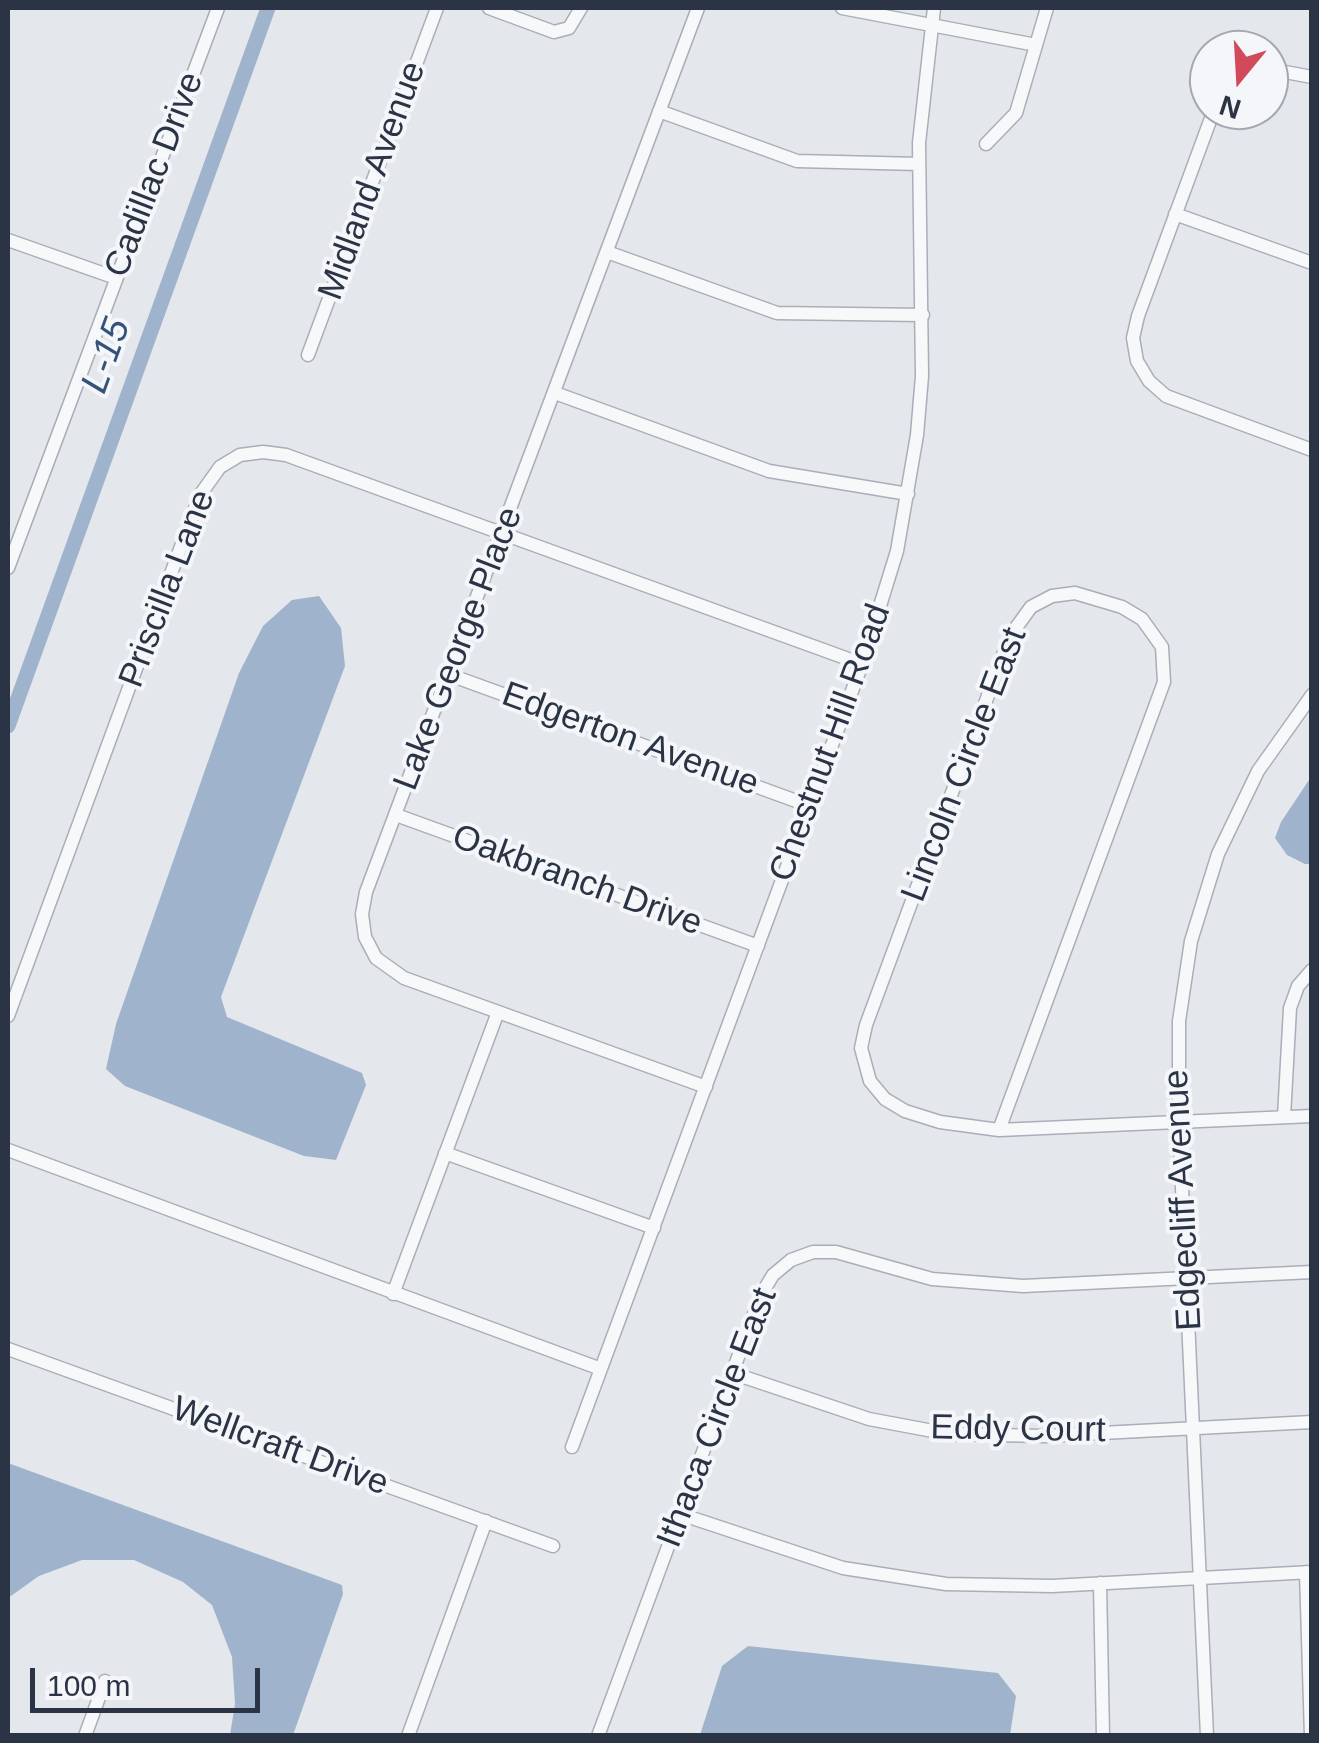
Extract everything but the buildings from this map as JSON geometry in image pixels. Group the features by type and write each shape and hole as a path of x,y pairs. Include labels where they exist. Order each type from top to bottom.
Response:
{"street":[{"name":"Cadillac Drive","path":"8,568 218,8"},
{"name":"Midland Avenue","path":"308,355 437,8"},
{"path":"488,8 554,32 569,28 581,8"},
{"name":"Lake George Place","path":"698,8 363,903 363,926 370,948 394,973 706,1087"},
{"path":"842,8 1036,45"},
{"name":"Chestnut Hill Road","path":"572,1447 862,664 886,589 908,494 922,376 919,164 934,8"},
{"path":"986,144 1016,113 1047,8"},
{"path":"659,111 797,161 919,164"},
{"path":"1206,130 1134,327 1134,350 1142,372 1157,390 1178,402 1312,450"},
{"path":"1175,214 1312,264"},
{"path":"8,240 116,278"},
{"path":"607,252 777,313 923,315"},
{"path":"555,393 768,471 908,494"},
{"name":"Priscilla Lane","path":"8,1016 200,495 220,467 240,456 274,452 862,664"},
{"name":"Lincoln Circle East","path":"999,1130 1164,682 1164,658 1150,627 1132,612 1086,594 1052,596 1031,607 1015,626 863,1036 862,1060 870,1081 894,1106 940,1122 999,1130 1312,1116"},
{"name":"Edgerton Avenue","path":"450,675 810,806"},
{"name":"Edgecliff Avenue","path":"1207,1736 1203,1578 1179,1122 1179,1021 1203,897 1244,798 1283,732 1312,696"},
{"name":"Oakbranch Drive","path":"396,815 758,946"},
{"path":"1284,1117 1290,1008 1298,986 1312,970"},
{"path":"393,1294 498,1012"},
{"path":"8,1150 601,1369"},
{"path":"446,1153 654,1228"},
{"name":"Ithaca Circle East","path":"598,1736 766,1284 791,1260 813,1252 836,1252 902,1273 977,1285 1312,1272"},
{"name":"Wellcraft Drive","path":"8,1349 552,1546"},
{"name":"Eddy Court","path":"732,1373 869,1420 949,1434 1044,1436 1312,1422"},
{"path":"680,1514 780,1551 894,1578 998,1587 1309,1572 1310,1736"},
{"path":"408,1736 486,1521"},
{"path":"1100,1584 1103,1736"},
{"path":"84,1736 105,1681"}],"water":[{"path":"319,596 341,628 345,666 221,997 227,1017 362,1073 366,1085 336,1160 304,1156 125,1086 106,1069 116,1024 239,673 263,626 292,600"},
{"path":"1311,777 1311,864 1305,864 1287,855 1275,838"},
{"path":"8,1463 342,1585 343,1594 293,1735 230,1735 235,1704 232,1657 212,1605 183,1582 134,1560 82,1560 39,1576 8,1598"},
{"path":"748,1646 998,1673 1016,1696 1010,1735 700,1735 722,1666"}],"waterway":[{"name":"L-15","path":"8,726 268,8"}]}
